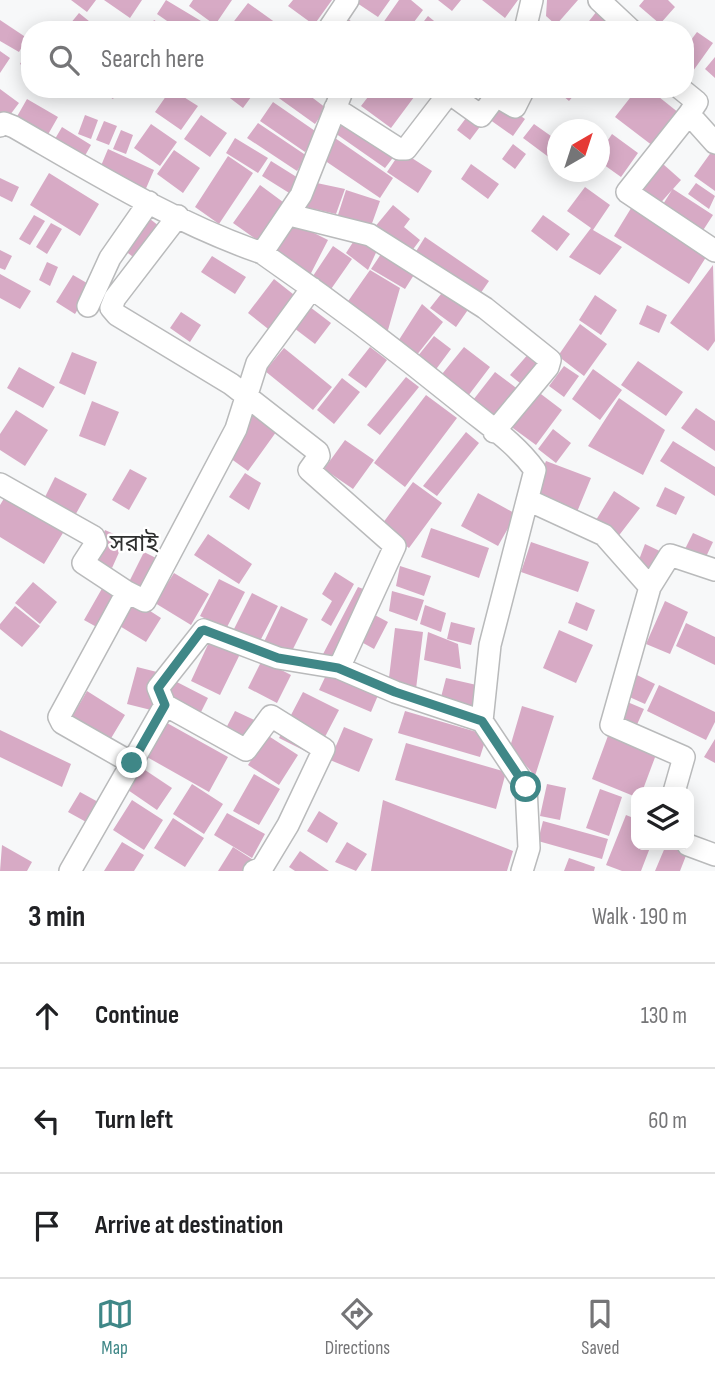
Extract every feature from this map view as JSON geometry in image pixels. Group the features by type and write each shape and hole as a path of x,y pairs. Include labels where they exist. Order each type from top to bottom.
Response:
{"street":[{"path":"334,21 348,0"},
{"path":"527,21 532,0"},
{"path":"599,0 621,21"},
{"path":"262,253 301,195 339,98 399,149 407,149 445,98"},
{"path":"456,98 481,116 494,98"},
{"path":"499,98 515,107 520,98"},
{"path":"692,98 697,102 689,114 627,192 715,251"},
{"path":"689,114 715,144"},
{"path":"0,126 4,123 14,127 149,202 230,242 262,253 312,288 519,448 535,470 490,645 482,721"},
{"path":"88,306 110,258 149,202"},
{"path":"290,215 370,235 485,308 518,336 545,354 550,360 548,367 495,432"},
{"path":"178,216 114,298 111,308 117,315 231,384 317,452 319,456 309,470 395,547 338,668"},
{"path":"0,484 94,537 96,543 83,564 145,601 236,429 257,363 312,288"},
{"path":"528,500 604,535 650,587"},
{"path":"675,787 684,757 611,725 650,587 670,555 715,570"},
{"path":"127,592 59,721 132,763"},
{"path":"254,871 262,868 288,825 324,749 271,716 246,750 165,705 158,688 204,630 278,658 338,668 395,692 482,721 526,787 529,848 522,871"},
{"path":"70,871 165,705"},
{"path":"694,846 714,851"}],"building":[{"path":"71,0 96,0 87,12"},
{"path":"104,0 142,0 130,18"},
{"path":"166,0 201,21 167,21 157,14"},
{"path":"193,0 232,0 218,21 210,21 189,6"},
{"path":"293,0 332,0 317,21 309,21 288,6"},
{"path":"358,0 390,0 378,17 357,3"},
{"path":"399,0 411,0 423,10 415,21 384,21"},
{"path":"438,0 461,0 452,11"},
{"path":"482,0 518,0 505,18"},
{"path":"547,0 578,0 560,21 552,21 546,16"},
{"path":"644,0 668,0 675,7 663,21 656,21 639,6"},
{"path":"248,3 273,21 234,21"},
{"path":"597,11 610,21 589,21"},
{"path":"79,13 89,21 72,21"},
{"path":"0,20 21,34 21,48 19,52 0,41"},
{"path":"697,32 713,43 694,70 694,36"},
{"path":"0,51 10,58 0,73"},
{"path":"715,57 715,78 705,69"},
{"path":"0,89 19,103 7,119 0,113"},
{"path":"165,98 185,98 198,106 181,130 155,112"},
{"path":"230,98 250,98 243,108"},
{"path":"279,98 313,98 326,108 315,124"},
{"path":"367,98 413,98 391,128 361,106"},
{"path":"630,98 660,98 679,113 653,146 615,117"},
{"path":"27,99 58,117 46,138 15,120"},
{"path":"498,100 525,119 513,136 486,117"},
{"path":"273,102 318,133 305,152 260,121"},
{"path":"469,114 482,124 470,140 457,130"},
{"path":"85,115 98,120 91,139 78,134"},
{"path":"201,115 227,133 210,157 184,139"},
{"path":"342,117 395,155 385,168 332,131"},
{"path":"104,121 117,126 109,145 96,140"},
{"path":"258,123 307,156 297,171 247,138"},
{"path":"151,124 177,142 160,166 134,148"},
{"path":"534,124 547,133 547,156 523,138"},
{"path":"62,127 91,145 82,161 52,144"},
{"path":"121,130 133,135 126,154 113,149"},
{"path":"612,134 638,153 621,177 610,169"},
{"path":"235,138 268,158 258,173 226,153"},
{"path":"335,138 393,178 380,198 321,158"},
{"path":"513,144 526,154 515,169 502,159"},
{"path":"108,149 154,170 144,193 98,173"},
{"path":"174,150 200,168 183,193 157,174"},
{"path":"401,151 432,171 418,193 387,172"},
{"path":"712,151 715,153 715,191 694,176"},
{"path":"228,156 253,173 219,224 195,207"},
{"path":"271,161 303,181 294,196 262,176"},
{"path":"471,164 499,184 488,199 461,179"},
{"path":"663,164 681,180 673,189 713,215 700,235 660,209 672,190 656,208 638,193"},
{"path":"49,173 99,204 80,236 30,205"},
{"path":"0,178 19,187 12,202 0,196"},
{"path":"312,182 345,189 336,214 305,207"},
{"path":"696,183 715,196 709,209 688,194"},
{"path":"260,185 287,205 260,242 233,223"},
{"path":"585,187 610,205 593,230 622,247 600,275 569,257 591,228 567,211"},
{"path":"346,190 380,201 370,229 337,218"},
{"path":"393,205 410,219 404,227 420,240 408,256 374,228"},
{"path":"633,205 708,254 689,284 614,236"},
{"path":"34,215 45,221 30,245 19,239"},
{"path":"145,215 159,226 136,259 121,248"},
{"path":"543,215 570,234 557,251 531,231"},
{"path":"292,222 328,240 308,279 273,248"},
{"path":"51,223 62,229 47,254 36,247"},
{"path":"357,236 380,244 368,270 346,253"},
{"path":"425,237 489,281 478,297 415,253"},
{"path":"333,246 352,259 329,292 311,279"},
{"path":"0,250 12,256 5,270 0,268"},
{"path":"383,251 417,270 405,289 371,269"},
{"path":"212,256 246,277 235,294 201,272"},
{"path":"47,262 58,267 50,286 39,280"},
{"path":"713,265 715,341 708,351 670,323"},
{"path":"370,270 400,288 386,337 344,307"},
{"path":"0,274 31,291 20,309 0,298"},
{"path":"73,275 92,286 75,314 56,302"},
{"path":"274,279 298,298 272,332 248,313"},
{"path":"445,289 472,304 456,327 430,308"},
{"path":"595,295 617,310 601,335 579,320"},
{"path":"422,304 443,322 412,361 395,346"},
{"path":"647,305 667,315 659,333 639,324"},
{"path":"310,307 331,323 315,344 294,328"},
{"path":"181,312 201,325 190,342 170,328"},
{"path":"580,324 607,344 584,376 558,356"},
{"path":"434,336 451,349 431,376 413,362"},
{"path":"370,347 387,360 366,388 348,375"},
{"path":"464,347 490,367 465,400 438,379"},
{"path":"284,348 332,387 313,410 265,371"},
{"path":"72,352 97,362 85,395 59,383"},
{"path":"530,352 545,364 526,388 510,375"},
{"path":"638,361 683,392 666,416 621,385"},
{"path":"564,366 579,376 564,397 549,386"},
{"path":"19,367 55,387 43,408 7,388"},
{"path":"593,369 622,390 600,420 572,399"},
{"path":"495,372 523,393 497,425 470,404"},
{"path":"406,377 419,387 380,435 367,425"},
{"path":"342,378 360,392 334,424 317,410"},
{"path":"533,388 562,410 536,445 506,423"},
{"path":"426,395 457,418 405,487 374,463"},
{"path":"619,398 665,430 643,475 588,446"},
{"path":"92,401 119,412 105,446 79,436"},
{"path":"696,408 715,421 715,451 681,428"},
{"path":"16,410 48,430 25,466 0,450 0,434"},
{"path":"254,411 279,428 248,471 223,453"},
{"path":"553,429 571,443 556,463 538,449"},
{"path":"466,432 479,443 437,496 423,486"},
{"path":"345,440 374,460 353,489 324,469"},
{"path":"673,441 715,467 715,496 660,461"},
{"path":"546,461 591,478 577,512 533,495"},
{"path":"130,469 147,478 129,510 112,500"},
{"path":"245,473 261,483 249,510 229,497"},
{"path":"55,477 87,494 73,519 42,503"},
{"path":"413,482 442,503 409,548 380,527"},
{"path":"665,487 685,497 676,515 656,506"},
{"path":"614,491 640,508 617,538 596,520"},
{"path":"8,492 66,528 44,564 0,537 0,505"},
{"path":"478,493 516,514 498,546 461,526"},
{"path":"431,528 489,548 479,578 421,557"},
{"path":"105,530 125,539 112,568 92,559"},
{"path":"693,533 713,542 704,561 684,551"},
{"path":"208,534 252,564 239,584 194,555"},
{"path":"531,542 589,562 578,592 521,572"},
{"path":"645,544 666,554 651,578 637,565"},
{"path":"144,552 162,561 147,591 129,582"},
{"path":"400,566 431,576 424,596 396,586"},
{"path":"335,572 354,584 331,626 321,620 332,601 322,594"},
{"path":"174,573 209,594 191,625 155,603"},
{"path":"219,579 245,592 226,629 200,616"},
{"path":"33,582 57,602 40,624 15,603"},
{"path":"104,585 122,595 102,630 84,620"},
{"path":"358,587 366,590 330,660 322,656"},
{"path":"392,591 424,600 417,621 389,611"},
{"path":"252,593 278,606 259,643 233,631"},
{"path":"133,600 161,618 146,642 118,625"},
{"path":"665,601 688,612 670,654 646,644"},
{"path":"576,602 595,610 587,631 568,623"},
{"path":"425,605 446,613 441,632 420,624"},
{"path":"15,606 40,626 22,647 0,629 0,624"},
{"path":"281,606 308,619 289,657 263,644"},
{"path":"371,613 388,622 374,649 356,639"},
{"path":"451,622 475,628 471,645 447,639"},
{"path":"686,623 715,637 715,665 676,646"},
{"path":"395,628 423,632 416,689 388,686"},
{"path":"559,630 593,645 576,683 543,668"},
{"path":"428,632 458,644 461,669 424,660"},
{"path":"211,638 241,652 220,695 191,681"},
{"path":"262,660 291,675 277,703 248,688"},
{"path":"137,667 161,673 151,710 127,704"},
{"path":"328,671 379,693 371,712 319,690"},
{"path":"635,674 655,684 645,704 625,695"},
{"path":"446,678 481,686 478,715 440,701"},
{"path":"173,680 208,698 197,720 161,701"},
{"path":"659,685 715,712 715,722 706,740 647,711"},
{"path":"87,691 125,715 110,740 72,717"},
{"path":"303,692 339,710 315,756 279,738"},
{"path":"625,701 644,709 635,729 616,721"},
{"path":"522,706 554,716 535,776 510,747"},
{"path":"235,711 259,722 248,744 224,732"},
{"path":"405,711 487,735 480,757 398,733"},
{"path":"167,723 228,757 209,792 147,757"},
{"path":"344,727 373,739 359,772 330,760"},
{"path":"0,730 71,764 62,787 0,757"},
{"path":"609,733 657,752 644,787 631,787 631,795 592,779"},
{"path":"267,735 298,755 279,785 248,765"},
{"path":"715,739 715,763 704,757"},
{"path":"406,743 506,772 496,809 395,780"},
{"path":"139,766 172,788 157,810 125,788"},
{"path":"254,774 280,789 259,825 233,811"},
{"path":"192,784 223,804 204,834 173,814"},
{"path":"547,784 566,788 560,820 540,816"},
{"path":"600,789 622,797 609,836 586,828"},
{"path":"80,792 100,803 88,823 68,812"},
{"path":"132,800 163,820 144,850 113,830"},
{"path":"383,800 513,851 507,871 371,871"},
{"path":"319,811 338,823 327,843 307,831"},
{"path":"227,813 265,834 252,858 214,835"},
{"path":"626,815 631,817 631,850 649,850 641,871 622,871 606,865"},
{"path":"173,818 204,838 185,867 154,848"},
{"path":"543,821 608,839 602,859 538,841"},
{"path":"122,842 144,855 134,871 104,871"},
{"path":"347,842 367,854 356,871 335,862"},
{"path":"2,845 32,862 27,871 0,871"},
{"path":"233,847 264,867 261,871 218,871"},
{"path":"664,850 687,853 680,871 655,871"},
{"path":"300,851 329,871 295,871 289,867"},
{"path":"569,858 595,867 594,871 564,871"}],"district":[{"name":"সরাই","path":"134,543"}],"route":[{"path":"132,763 165,705 157,692 158,688 201,631 209,630 278,658 338,668 395,692 482,721 526,787"}]}
